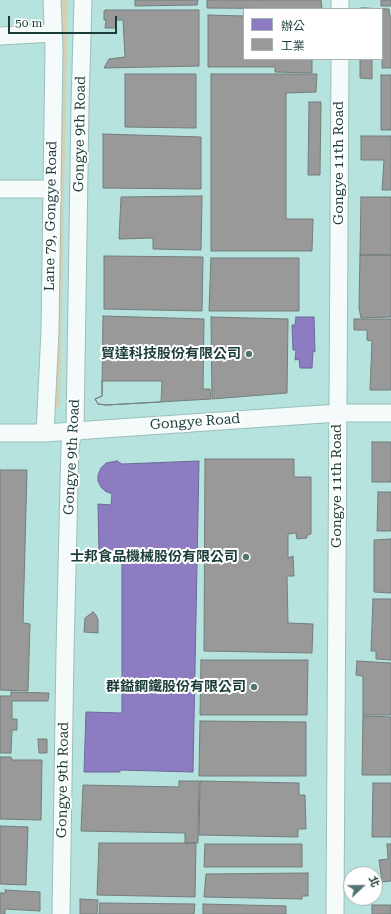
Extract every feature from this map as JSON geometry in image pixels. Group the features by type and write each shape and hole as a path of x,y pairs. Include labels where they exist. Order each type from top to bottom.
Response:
{"street":[{"name":"Lane 79, Gongye Road","path":"45,433 50,331 52,0"},
{"name":"Gongye 9th Road","path":"61,914 70,444 75,431 83,0"},
{"path":"0,36 53,33"},
{"name":"Gongye 11th Road","path":"335,914 340,60"},
{"path":"0,189 52,189"},
{"name":"Gongye Road","path":"0,433 45,433 338,413 391,413"}],"shaded area":[{"path":"58,0 68,0 60,405 51,413"}],"building: 辦公":[{"path":"296,317 314,317 315,352 313,351 312,368 300,368 299,359 295,360 296,350 293,350 292,325 295,325"},
{"path":"117,461 122,464 199,461 193,772 120,770 120,772 84,772 86,712 122,713 122,553 99,552 98,504 111,505 112,494 105,491 101,487 98,481 98,475 101,468 106,463"}],"building: 工業":[{"path":"135,0 198,0 197,5 135,6"},
{"path":"207,0 321,0 322,8 243,8 207,8"},
{"path":"381,0 391,0 391,6 381,6"},
{"path":"383,9 389,9 391,16 391,68 382,68"},
{"path":"199,10 199,66 104,68 109,59 125,57 123,20 116,20 116,28 105,28 106,20 104,20 104,11"},
{"path":"208,15 243,16 243,60 312,60 312,73 275,72 275,67 208,67"},
{"path":"360,60 372,60 372,79 360,78"},
{"path":"125,74 196,74 196,128 125,127"},
{"path":"211,74 317,74 316,92 286,93 286,219 313,219 312,251 211,251"},
{"path":"381,75 391,75 391,130 381,130"},
{"path":"309,102 321,102 320,175 308,175"},
{"path":"103,134 201,137 201,189 103,188"},
{"path":"361,136 391,136 391,190 382,190 384,160 361,160"},
{"path":"202,196 201,250 153,249 153,238 119,239 121,197"},
{"path":"361,197 391,197 391,255 360,255"},
{"path":"360,255 391,255 391,317 361,318 359,308"},
{"path":"104,256 203,257 202,311 104,309"},
{"path":"211,258 299,258 299,311 209,311"},
{"path":"103,316 204,319 203,389 210,389 211,399 106,405 98,404 95,399 102,396"},
{"name":"貿達科技股份有限公司","path":"211,317 288,319 287,393 212,399"},
{"path":"354,319 391,319 391,390 370,390 372,341 367,340 367,330 354,330"},
{"path":"102,381 162,381 161,402 106,405 98,404 95,399 102,396"},
{"path":"372,442 391,442 391,482 372,482"},
{"name":"士邦食品機械股份有限公司","path":"205,459 294,459 294,477 311,477 311,534 307,535 307,538 297,539 296,533 288,534 288,558 293,556 294,576 287,576 288,623 313,624 312,653 204,651"},
{"path":"0,470 27,470 23,623 30,624 28,691 0,690"},
{"path":"378,492 391,492 391,531 377,531"},
{"path":"391,539 391,593 374,592 374,540"},
{"path":"373,599 391,599 391,660 376,659 376,651 371,651"},
{"path":"93,612 98,620 98,633 84,632 85,618"},
{"name":"群鎰鋼鐵股份有限公司","path":"201,660 308,660 307,715 200,715"},
{"path":"357,661 391,663 391,715 363,715 363,676 356,675"},
{"path":"11,692 49,693 48,701 12,701 12,719 17,719 17,730 12,730 11,753 0,753 0,696 11,696"},
{"path":"363,716 391,717 391,775 362,775"},
{"path":"200,721 306,722 306,776 199,776"},
{"path":"38,739 47,739 47,753 39,753"},
{"path":"0,757 11,757 12,760 42,760 41,820 0,819"},
{"path":"179,781 199,781 198,843 185,843 185,833 81,831 83,785 179,787"},
{"path":"200,781 299,783 299,795 305,795 306,829 298,829 298,837 199,835"},
{"path":"373,783 391,783 391,837 372,837"},
{"path":"0,826 28,827 26,885 0,884"},
{"path":"99,843 196,843 195,897 97,895"},
{"path":"205,844 302,844 302,867 204,867"},
{"path":"387,844 391,844 391,881 383,882 383,866 380,866 379,860 388,859"},
{"path":"308,873 308,896 302,896 302,899 204,897 206,874"},
{"path":"5,890 40,892 40,911 5,909 5,914 0,914 0,893 6,893"},
{"path":"80,899 98,900 97,914 80,914"},
{"path":"100,903 195,904 194,914 99,914"},
{"path":"203,904 286,906 286,914 203,914"},
{"path":"391,905 391,914 372,914 372,906"}],"place":[{"name":"貿達科技股份有限公司","path":"249,354"},
{"name":"士邦食品機械股份有限公司","path":"246,557"},
{"name":"群鎰鋼鐵股份有限公司","path":"254,687"}]}
